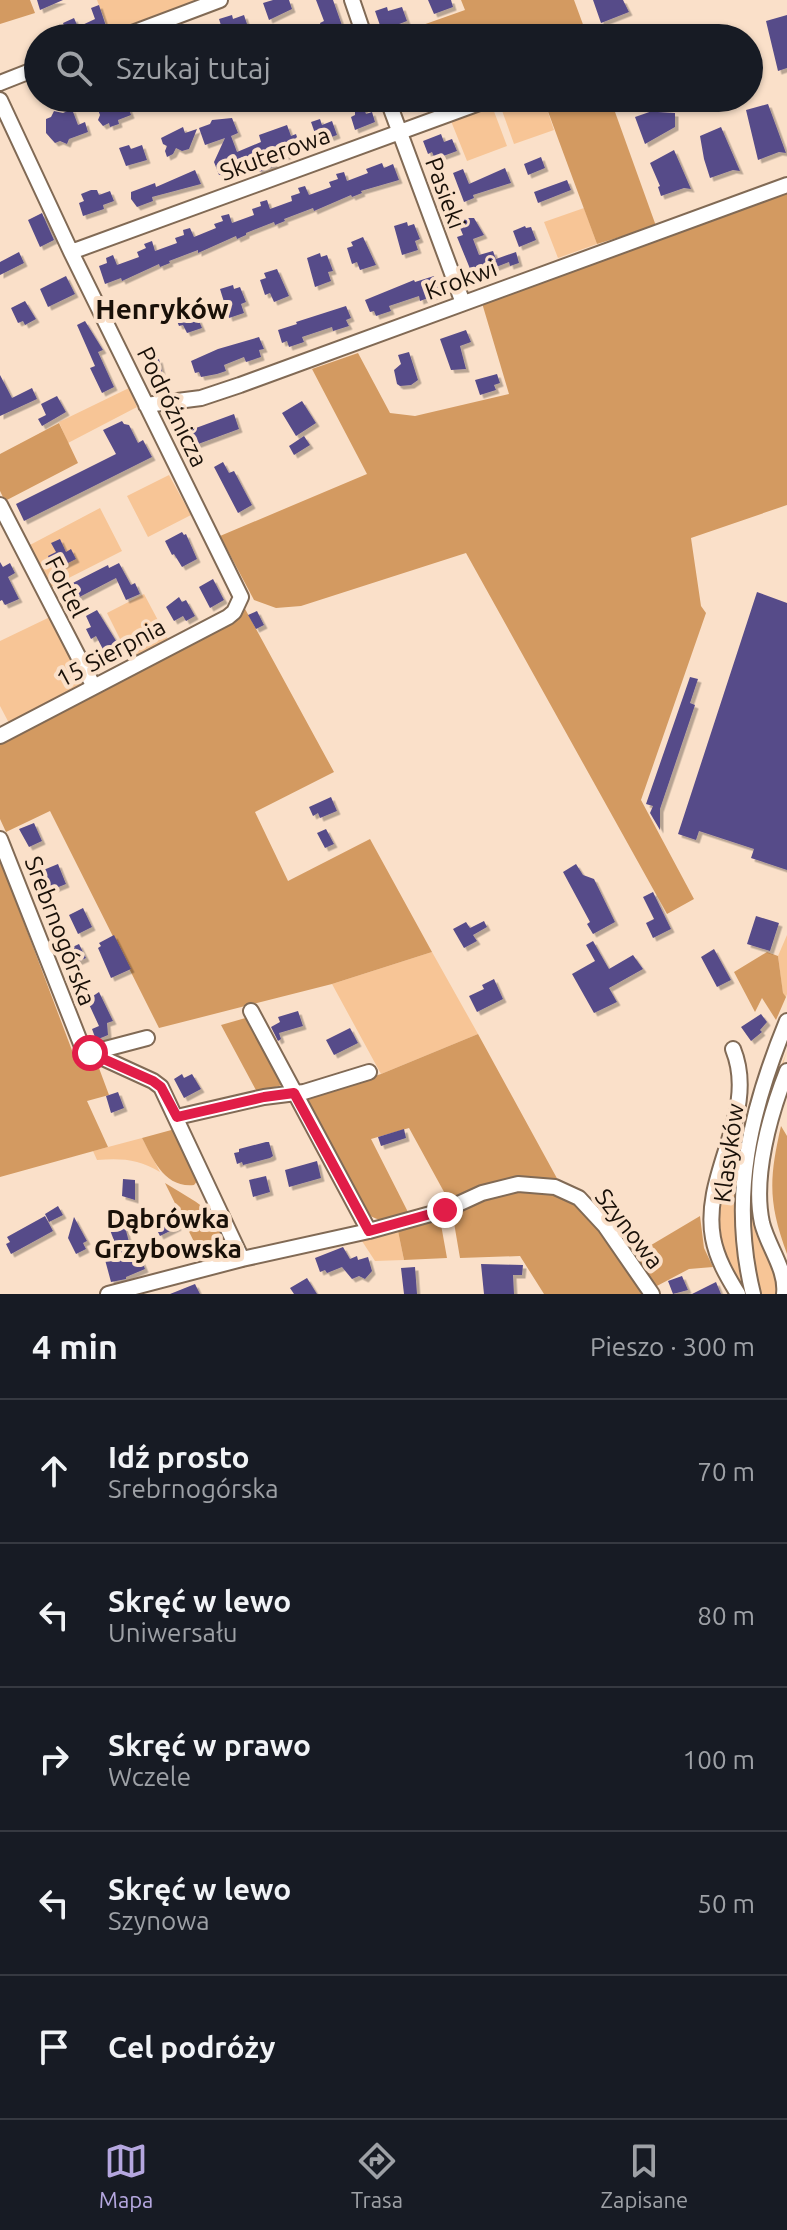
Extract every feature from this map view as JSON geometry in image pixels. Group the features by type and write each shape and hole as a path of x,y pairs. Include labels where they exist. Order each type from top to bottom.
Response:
{"street":[{"path":"156,24 220,0"},
{"path":"352,0 360,24"},
{"path":"0,83 24,74"},
{"name":"Podróżnicza","path":"0,100 71,252 240,593 239,604"},
{"name":"Pasieki","path":"392,112 463,303"},
{"name":"Skuterowa","path":"71,252 454,112"},
{"name":"Krokwi","path":"146,405 201,398 787,185"},
{"name":"Fortel","path":"0,505 94,687"},
{"name":"15 Sierpnia","path":"0,736 228,617 239,604"},
{"name":"Srebrnogórska","path":"0,839 83,1049 90,1053"},
{"path":"251,1011 369,1231"},
{"name":"Klasyków","path":"753,1294 744,1233 746,1160 762,1086 787,1021"},
{"path":"90,1053 147,1038"},
{"path":"733,1049 739,1068 740,1094 713,1198 711,1228 722,1268 738,1294"},
{"path":"90,1053 161,1087 242,1259"},
{"path":"784,1294 785,1280 766,1236 760,1199 769,1127 787,1071"},
{"path":"177,1117 294,1093 369,1072"},
{"name":"Szynowa","path":"108,1294 242,1259 369,1231 445,1210 499,1187 518,1184 555,1187 579,1198 605,1226 652,1294"}],"shaded area":[{"path":"0,0 30,0 35,13 0,24"},
{"path":"97,0 198,0 131,24 106,24"},
{"path":"461,0 574,0 583,24 425,24 465,10"},
{"path":"476,112 494,112 507,146 467,161 451,121"},
{"path":"503,112 548,112 554,130 514,144"},
{"path":"548,112 615,112 656,226 597,244"},
{"path":"787,192 787,505 691,538 701,606 706,613 641,800 694,899 667,914 466,553 301,606 276,608 254,600 220,536 367,474 312,369 358,353 390,413 415,416 509,394 482,303"},
{"path":"584,208 597,244 558,258 544,222"},
{"path":"129,388 137,407 68,443 59,422"},
{"path":"59,423 78,463 5,501 0,491 0,454"},
{"path":"169,475 191,515 148,537 127,496"},
{"path":"100,508 122,551 49,588 28,546"},
{"path":"144,594 169,641 131,661 107,613"},
{"path":"244,607 334,772 255,812 288,881 370,839 432,952 332,984 159,1028 50,811 6,832 0,819 0,740"},
{"path":"50,617 85,686 10,725 0,706 0,641"},
{"path":"0,859 73,1053 84,1059 96,1060 109,1095 87,1101 108,1147 0,1177"},
{"path":"787,935 787,994 786,997 778,956"},
{"path":"432,952 478,1034 381,1074 332,984"},
{"path":"767,952 778,956 786,997 776,1020 762,998 755,1012 734,972"},
{"path":"249,1017 286,1084 257,1092 221,1025"},
{"path":"478,1034 559,1182 517,1181 449,1201 409,1128 371,1139 410,1216 385,1220 363,1211 306,1098 381,1074"},
{"path":"787,1051 774,1093 755,1185 729,1179 727,1175 739,1133 735,1160 756,1159 769,1098"},
{"path":"781,1126 787,1136 787,1254 776,1220 772,1190"},
{"path":"175,1129 198,1180 194,1185 184,1185 167,1177 155,1163 142,1138"},
{"path":"142,1138 160,1172 130,1160 97,1160 93,1151"},
{"path":"165,1183 198,1203 217,1220 228,1241 228,1254 204,1262"},
{"path":"722,1183 755,1192 780,1281 778,1294 744,1294 729,1270 717,1229"},
{"path":"517,1191 554,1195 578,1205 611,1240 645,1294 544,1294 520,1256 460,1258 452,1211 475,1201"},
{"path":"700,1216 704,1248 713,1267 689,1269 655,1287 631,1257"},
{"path":"440,1219 447,1258 404,1260 398,1231"},
{"path":"398,1231 404,1260 375,1261 360,1238"}],"building":[{"path":"37,0 63,0 40,10"},
{"path":"289,0 292,9 269,20 263,3"},
{"path":"316,0 333,0 342,24 320,24 324,21"},
{"path":"428,0 451,0 453,7 434,14"},
{"path":"593,0 623,0 629,12 601,23"},
{"path":"99,5 105,24 84,24 95,19 91,8"},
{"path":"402,7 407,21 380,24 375,11"},
{"path":"244,15 247,24 221,24 219,19"},
{"path":"787,15 787,68 778,71 766,21"},
{"path":"74,18 77,24 63,24 63,23"},
{"path":"768,104 786,153 779,152 758,160 746,112 763,112 763,105"},
{"path":"54,112 73,112 78,125 85,122 88,132 69,139 67,144 60,141 55,143 46,133 46,119"},
{"path":"99,112 130,112 131,115 110,127 109,123 103,126 98,120"},
{"path":"355,112 372,112 375,122 355,130 351,117"},
{"path":"649,112 675,113 675,127 645,144 635,117"},
{"path":"232,118 238,133 231,136 237,152 261,142 259,135 287,125 291,136 296,134 299,143 294,145 297,152 273,161 275,166 259,172 256,165 219,175 214,162 225,138 205,145 199,128 212,120"},
{"path":"320,119 322,125 332,121 337,135 318,142 311,122"},
{"path":"183,127 185,133 197,129 189,149 182,151 176,148 167,157 167,146 161,138"},
{"path":"721,127 740,171 733,170 710,178 700,136"},
{"path":"441,134 444,142 452,139 457,151 435,159 432,152 428,154 423,141"},
{"path":"129,145 131,149 142,145 147,160 126,166 119,148"},
{"path":"674,150 691,189 684,188 661,196 650,163"},
{"path":"541,157 545,168 528,175 524,164"},
{"path":"382,163 384,168 393,164 399,180 361,191 314,211 313,208 275,225 274,222 237,239 236,236 160,267 159,264 122,281 121,278 105,284 99,266 107,263 106,258 113,255 117,265 139,257 137,252 146,248 144,244 152,241 155,251 177,243 175,238 184,235 183,230 190,228 194,237 216,228 214,224 223,221 221,216 229,214 232,223 254,215 252,209 261,206 260,202 267,200 270,209 292,201 291,196 300,193 298,188 305,186 309,195 331,187 329,182 338,179 336,174 344,172 347,181 368,173 366,169"},
{"path":"505,168 511,183 473,195 474,198 464,202 453,173 463,169 469,184"},
{"path":"195,170 201,184 152,197 153,201 137,207 131,199 131,192 155,183 156,187"},
{"path":"567,180 571,190 538,203 534,192"},
{"path":"97,190 99,195 110,191 114,201 103,205 104,209 83,216 79,203 84,201 81,194"},
{"path":"42,213 54,240 40,247 28,220"},
{"path":"474,218 484,235 473,239 479,255 493,251 496,259 516,252 519,263 510,266 509,262 473,276 457,237 463,235 458,223"},
{"path":"407,222 408,226 414,224 420,239 415,241 418,250 402,255 394,226"},
{"path":"531,227 536,240 519,247 513,231"},
{"path":"363,237 376,265 360,270 357,262 352,264 347,248 353,246 351,242"},
{"path":"19,252 24,263 0,275 0,262"},
{"path":"320,253 321,257 327,255 333,271 328,272 331,281 315,287 307,258"},
{"path":"277,269 289,296 274,302 270,293 265,295 260,280 266,278 264,273"},
{"path":"66,276 75,294 48,307 40,289"},
{"path":"434,276 438,288 434,289 436,295 420,301 419,296 389,306 391,311 376,316 374,311 370,312 365,300 414,280"},
{"path":"233,285 234,289 240,287 246,302 241,304 244,313 229,318 220,289"},
{"path":"190,300 202,328 187,333 183,325 179,326 173,311 179,309 177,305"},
{"path":"25,301 36,319 25,325 23,321 18,323 11,308"},
{"path":"346,306 351,318 346,320 349,326 333,331 332,327 302,337 304,342 289,347 287,341 282,343 278,330"},
{"path":"85,321 103,350 98,352 114,387 102,393 90,368 95,366 77,325"},
{"path":"466,330 471,342 460,346 466,369 451,370 440,339"},
{"path":"259,337 264,349 259,350 261,357 246,362 244,357 224,365 226,371 217,374 201,377 199,372 195,373 191,361"},
{"path":"409,352 418,380 411,385 400,386 394,370 401,364 398,355"},
{"path":"159,359 163,376 150,382 143,367"},
{"path":"497,374 500,383 494,385 496,390 480,395 475,380"},
{"path":"0,375 12,398 32,388 37,399 0,416"},
{"path":"57,396 66,412 42,426 38,419 46,415 41,404"},
{"path":"302,401 316,423 296,436 282,413"},
{"path":"234,414 239,429 190,447 185,432"},
{"path":"122,421 129,425 138,443 143,440 152,457 24,521 16,504 116,454 103,430"},
{"path":"304,436 310,445 294,455 289,446"},
{"path":"223,462 229,473 234,471 252,505 238,513 214,467"},
{"path":"182,532 186,534 197,559 182,567 165,541"},
{"path":"60,539 66,552 71,549 76,559 54,570 48,556 56,552 51,543"},
{"path":"0,562 3,567 10,563 15,573 8,577 19,599 5,605 0,601"},
{"path":"119,563 131,585 135,583 140,594 126,600 116,578 66,604 59,590 108,565 109,568"},
{"path":"213,579 224,600 210,608 199,587"},
{"path":"757,592 787,603 787,870 751,858 754,849 699,831 696,840 678,834"},
{"path":"179,597 182,602 186,600 195,616 186,621 183,616 174,621 166,607"},
{"path":"97,610 118,644 106,655 96,636 91,639 86,629 91,627 86,616"},
{"path":"257,611 264,625 256,629 248,615"},
{"path":"690,677 698,679 690,703 695,705 660,809 660,830 650,813 653,806 646,804"},
{"path":"331,797 337,811 320,818 318,813 313,816 309,807"},
{"path":"34,823 42,841 29,847 19,829"},
{"path":"326,829 334,844 325,848 317,833"},
{"path":"58,864 66,884 44,893 36,873"},
{"path":"576,864 583,875 594,879 615,922 593,934 587,924 590,922 563,872"},
{"path":"653,892 671,929 653,938 646,923 654,919 643,897"},
{"path":"83,908 92,927 78,934 69,915"},
{"path":"756,916 779,923 770,951 747,944"},
{"path":"484,921 487,927 473,935 477,941 464,948 453,929 466,922 470,928"},
{"path":"114,935 131,969 111,978 98,948 101,946 99,943"},
{"path":"593,941 609,969 633,955 643,969 609,988 617,1002 594,1013 572,974 595,961 586,945"},
{"path":"79,944 86,958 73,964 66,950"},
{"path":"714,949 731,980 717,987 701,957"},
{"path":"494,979 503,999 477,1012 469,996 484,989 482,985"},
{"path":"99,992 113,1021 107,1023 108,1035 96,1040 92,1029 99,1026 87,1000"},
{"path":"298,1011 303,1026 279,1033 281,1039 278,1041 271,1027 280,1022 278,1017"},
{"path":"761,1014 767,1022 760,1030 762,1032 751,1041 741,1027"},
{"path":"350,1028 358,1043 334,1055 326,1040"},
{"path":"182,1074 184,1078 192,1074 201,1089 184,1098 174,1079"},
{"path":"118,1092 124,1108 111,1113 106,1096"},
{"path":"404,1129 406,1138 381,1146 378,1137"},
{"path":"269,1142 273,1156 237,1164 234,1153 239,1149"},
{"path":"317,1161 321,1178 289,1187 285,1170"},
{"path":"266,1176 270,1192 253,1197 249,1180"},
{"path":"123,1179 135,1180 135,1200 122,1196"},
{"path":"58,1206 63,1215 49,1222 45,1214"},
{"path":"172,1214 178,1227 160,1236 154,1224"},
{"path":"122,1215 129,1242 133,1240 145,1269 126,1279 111,1282 104,1256 118,1251 110,1230 114,1229 110,1220"},
{"path":"45,1216 53,1231 11,1254 6,1244 10,1242 7,1237"},
{"path":"74,1217 87,1241 83,1243 86,1249 76,1254 68,1238"},
{"path":"343,1247 350,1259 368,1257 372,1271 365,1279 359,1276 352,1279 342,1267 327,1273 325,1270 320,1272 315,1258"},
{"path":"481,1264 523,1265 522,1275 513,1275 514,1294 484,1294"},
{"path":"415,1267 417,1294 404,1294 401,1268"},
{"path":"682,1276 688,1290 673,1294 668,1281"},
{"path":"307,1278 317,1294 294,1294 290,1288"},
{"path":"716,1282 721,1294 692,1294"},
{"path":"195,1284 200,1294 170,1294"}],"district":[{"name":"Henryków","path":"162,309"},
{"name":"Dąbrówka Grzybowska","path":"168,1234"}],"route":[{"path":"90,1053 153,1081 161,1087 177,1117 294,1093 369,1231 445,1210"}]}
